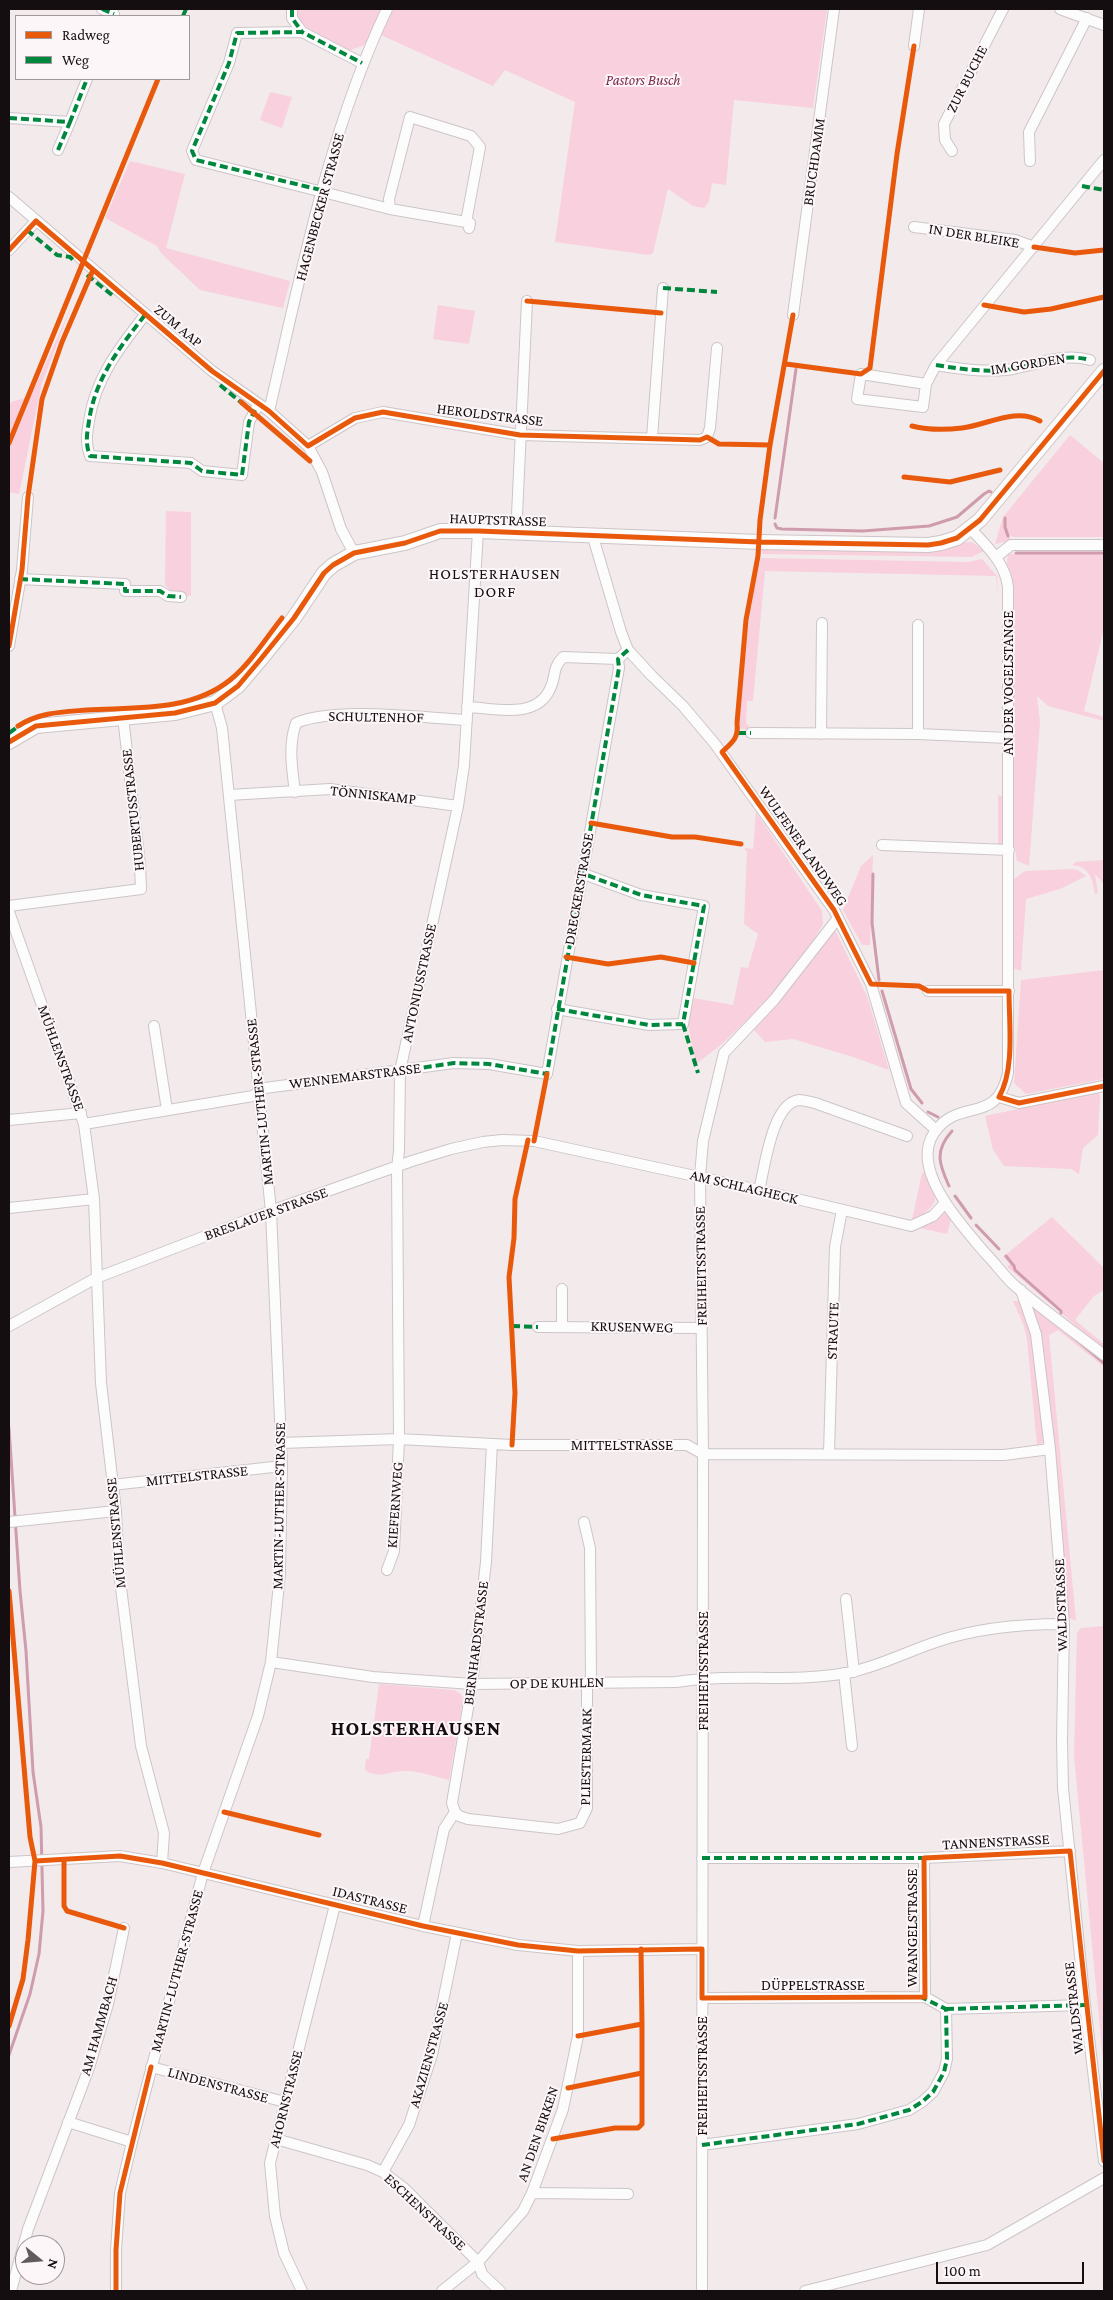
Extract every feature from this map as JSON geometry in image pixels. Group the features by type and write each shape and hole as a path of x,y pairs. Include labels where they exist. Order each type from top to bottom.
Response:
{"main road":[{"path":"971,529 1104,371"},
{"name":"HAUPTSTRASSE","path":"9,742 36,726 188,711 215,703 238,686 260,660 294,618 324,572 354,552 397,545 440,531 759,542 928,545 949,541 971,529"}],"street":[{"path":"102,9 114,13"},
{"path":"292,9 292,18 302,32 362,63"},
{"name":"HAGENBECKER STRASSE","path":"268,411 321,190 362,63 387,9"},
{"name":"BRUCHDAMM","path":"793,315 834,9"},
{"path":"914,46 919,9"},
{"name":"ZUR BUCHE","path":"952,150 945,140 944,124 1003,9"},
{"path":"1060,9 1104,25"},
{"path":"1030,161 1029,132 1087,18"},
{"path":"302,32 237,33 229,63 192,151 196,160 321,190 390,209 468,225 480,147 471,136 410,117 389,199 390,209"},
{"path":"58,150 87,80"},
{"path":"9,118 70,122"},
{"path":"926,384 861,374 858,399 923,407 926,384 936,365 1104,160"},
{"name":"ZUM AAP","path":"9,198 212,371 258,406 268,411 308,446 322,472 342,529 354,552"},
{"path":"9,250 36,221"},
{"name":"IN DER BLEIKE","path":"914,227 1015,240 1034,247"},
{"path":"652,438 663,288"},
{"name":"HEROLDSTRASSE","path":"517,515 527,301"},
{"path":"145,315 106,367 92,402 86,445 90,456 191,463 202,471 242,476 250,422 258,406"},
{"name":"HEROLDSTRASSE","path":"308,446 355,418 383,412 520,435 700,440 707,437 710,428 717,348"},
{"name":"IM GORDEN","path":"936,365 973,372 1007,370 1067,356 1090,360"},
{"path":"9,646 20,579 28,497"},
{"name":"AN DER VOGELSTANGE","path":"971,529 996,556 1006,574 1008,588 1008,1073 1005,1086 999,1097"},
{"name":"ANTONIUSSTRASSE","path":"399,1438 396,1168 399,1151 400,1071 458,806 464,765 478,531"},
{"name":"WULFENER LANDWEG","path":"593,537 615,614 628,650 683,706 716,744 838,918 872,984 906,1103 936,1130"},
{"path":"996,556 1011,546 1104,545"},
{"path":"20,579 125,584 125,591 160,591 168,596 181,598"},
{"path":"821,734 822,624"},
{"path":"918,625 918,734"},
{"path":"467,707 517,710 531,707 542,701 551,688 555,666 563,656 618,659 628,650"},
{"name":"DRECKERSTRASSE","path":"547,1074 581,873 619,668 618,659"},
{"name":"MARTIN-LUTHER-STRASSE","path":"116,2291 116,2250 120,2193 202,1873 258,1716 271,1662 280,1574 282,1466 271,1211 222,728 215,703"},
{"name":"SCHULTENHOF","path":"295,792 290,744 296,723 310,717 362,714 467,720"},
{"name":"HUBERTUSSTRASSE","path":"9,906 140,889 140,865 122,717"},
{"path":"751,733 918,734 1008,738"},
{"name":"TÖNNISKAMP","path":"229,795 330,789 458,806"},
{"path":"882,845 1009,850"},
{"path":"558,1009 649,1025 683,1024 704,906 641,895 581,873"},
{"name":"MÜHLENSTRASSE","path":"10,917 84,1124 94,1200 101,1383 116,1511 119,1572 141,1746 164,1833 162,1863"},
{"name":"FREIHEITSSTRASSE","path":"702,2291 704,1454 700,1176 703,1141 724,1053 774,1000 838,918"},
{"path":"928,991 1009,991"},
{"path":"154,1026 167,1110"},
{"name":"WENNEMARSTRASSE","path":"84,1124 253,1096 265,1088 454,1063 489,1064 547,1074"},
{"path":"1104,1086 1020,1103 999,1097 991,1104 951,1116 936,1130 929,1144 929,1167 946,1203 974,1239 1014,1284 1104,1355"},
{"path":"759,1190 778,1116 787,1105 799,1100 815,1103 907,1136"},
{"path":"9,1120 81,1113"},
{"name":"BRESLAUER STRASSE","path":"9,1326 96,1278 271,1211 451,1149 502,1140 534,1141"},
{"name":"AM SCHLAGHECK","path":"534,1141 700,1176 911,1226 933,1216 946,1203"},
{"path":"9,1208 94,1200"},
{"name":"STRAUTE","path":"829,1453 835,1247 842,1210"},
{"path":"562,1289 562,1326"},
{"name":"WALDSTRASSE","path":"1021,1290 1036,1334 1050,1449 1064,1624 1062,1759 1085,2005 1104,2161"},
{"name":"KRUSENWEG","path":"538,1327 702,1328"},
{"name":"MITTELSTRASSE","path":"281,1443 399,1438 492,1444 687,1445 704,1454 1004,1455 1050,1449"},
{"name":"KIEFERNWEG","path":"387,1570 394,1551 399,1438"},
{"name":"BERNHARDSTRASSE","path":"455,1812 452,1803 472,1684 486,1562 492,1444"},
{"name":"MITTELSTRASSE","path":"112,1485 282,1466"},
{"path":"10,1522 116,1511"},
{"name":"PLIESTERMARK","path":"455,1812 459,1816 468,1819 558,1829 580,1823 587,1808 590,1548 584,1522"},
{"path":"846,1598 852,1746"},
{"name":"OP DE KUHLEN","path":"271,1662 373,1676 472,1684 676,1682 704,1678 809,1678 849,1673 961,1635 1014,1627 1064,1624"},
{"path":"423,1926 444,1829 455,1812"},
{"name":"TANNENSTRASSE","path":"702,1858 924,1858 1070,1851"},
{"name":"IDASTRASSE","path":"9,1862 120,1856 162,1863 423,1926 518,1945 578,1951 702,1949"},
{"name":"WRANGELSTRASSE","path":"924,1858 925,1997 946,2009"},
{"name":"AHORNSTRASSE","path":"302,2291 284,2254 274,2216 270,2163 335,1905"},
{"name":"AM HAMMBACH","path":"11,2291 28,2228 89,2068 108,2004 124,1928"},
{"name":"AKAZIENSTRASSE","path":"383,2172 409,2124 432,2055 457,1933"},
{"name":"AN DEN BIRKEN","path":"442,2291 478,2262 523,2211 532,2193 563,2109 578,2036 578,1951"},
{"name":"DÜPPELSTRASSE","path":"702,1998 925,1997"},
{"path":"702,2145 858,2124 893,2115 916,2106 933,2092 944,2072 947,2059 946,2009 1085,2005"},
{"name":"LINDENSTRASSE","path":"151,2067 285,2102"},
{"path":"68,2122 132,2142"},
{"name":"ESCHENSTRASSE","path":"276,2139 367,2164 383,2172 404,2189 478,2262 482,2274 500,2291"},
{"path":"805,2291 987,2245 1104,2178"},
{"name":"AN DEN BIRKEN","path":"532,2193 628,2194"}],"green space":[{"path":"295,9 383,9 367,44 348,51 308,28 297,16"},
{"name":"Pastors Busch","path":"393,9 827,9 813,108 734,100 726,185 712,183 709,202 704,208 693,206 668,189 653,253 649,255 555,242 575,102 505,70 493,86 381,35"},
{"path":"270,92 292,97 282,128 260,120"},
{"path":"130,161 185,174 166,248 290,281 283,308 200,290 161,253 157,246 105,218"},
{"path":"72,305 42,383 19,494 9,492 9,406 11,402 31,396"},
{"path":"438,305 475,311 469,344 433,339"},
{"path":"1070,435 1104,463 1104,537 1013,537 1010,535 1010,541 995,544 1003,517"},
{"path":"166,511 191,512 191,596 173,592 165,584"},
{"path":"972,542 984,551 972,557 762,554 762,549 956,545"},
{"path":"1104,553 1104,628 1084,711 1104,717 1104,721 1048,706 1037,696 1040,722 1029,866 1017,861 1013,844 1012,579 1007,563 1008,554"},
{"path":"761,558 969,562 982,559 997,576 998,595 996,576 765,571 753,701 747,701 746,723 751,729 741,729 739,721 742,680 753,599"},
{"path":"998,795 1004,797 1006,841 1003,846 998,847"},
{"path":"756,812 822,911 823,924 813,941 771,997 722,1044 696,1064 688,1024 693,998 733,1005 741,967 748,968 758,934 744,924 747,852 744,848 753,849"},
{"path":"873,855 870,945 862,945 843,910 861,866"},
{"path":"1104,860 1104,884 1095,874 1098,893 1095,894 1089,874 1083,868 1072,865 1076,862"},
{"path":"1073,869 1086,876 1060,889 1026,899 1021,971 1013,968 1014,879 1025,871"},
{"path":"829,932 836,932 867,996 889,1070 793,1039 765,1042 753,1029"},
{"path":"1104,970 1104,1079 1026,1094 1014,1083 1021,980"},
{"path":"1098,1092 1100,1096 1098,1135 1083,1148 1079,1174 1071,1169 1004,1166 993,1150 985,1116"},
{"path":"927,1171 935,1191 935,1200 933,1205 923,1215 912,1220 922,1173"},
{"path":"946,1210 952,1216 947,1234 920,1228 938,1212"},
{"path":"1052,1217 1104,1268 1104,1290 1094,1296 1075,1320 1104,1344 1104,1350 1007,1267 1010,1264 1003,1257"},
{"path":"1028,1299 1104,1359 1104,1367 1058,1330 1049,1335 1076,1621 1068,1617 1058,1514"},
{"path":"1013,1301 1021,1301 1033,1336 1044,1440 1043,1443 1037,1445 1027,1340 1024,1326"},
{"path":"1104,1626 1104,2071 1074,1756 1077,1633 1081,1628"},
{"path":"379,1684 454,1690 461,1694 463,1700 449,1780 411,1771 375,1774 365,1770 366,1759 369,1759"}],"waterway":[{"path":"775,518 796,369"},
{"path":"775,524 777,528 782,529 863,531 929,526 957,517 984,494 989,491 991,492"},
{"path":"1005,518 1008,536"},
{"path":"1016,553 1104,553"},
{"path":"873,874 872,923 879,980"},
{"path":"882,991 911,1089 922,1103"},
{"path":"928,1112 938,1117"},
{"path":"949,1186 940,1158 946,1138 952,1131"},
{"path":"955,1196 971,1218"},
{"path":"976,1225 999,1249"},
{"path":"1006,1256 1015,1270 1061,1313"},
{"path":"1059,1325 1104,1363"},
{"path":"9,1428 33,1772 41,1827 43,1911 39,1954 30,1994 9,2055"}],"marked path":[{"path":"102,9 114,14"},
{"path":"183,15 186,9"},
{"path":"292,9 292,18 302,32"},
{"path":"321,190 196,160 192,151 229,63 237,33 302,32 362,63"},
{"path":"9,118 70,122 87,80"},
{"path":"58,150 70,122"},
{"path":"1082,186 1104,190"},
{"path":"27,230 57,255 70,257 75,262"},
{"path":"87,275 112,295"},
{"path":"663,288 717,292"},
{"path":"145,315 117,352 102,378 89,421 87,447 90,456 191,463 202,471 242,475 249,422 255,410"},
{"path":"936,365 971,370 997,371 1058,359 1079,358 1090,360"},
{"path":"220,385 243,404"},
{"path":"20,579 125,584 125,591 160,591 168,596 181,597"},
{"path":"546,1079 619,668 618,659 628,650"},
{"path":"9,733 22,724"},
{"path":"738,733 751,733"},
{"path":"557,1009 649,1025 683,1024 704,906 641,895 581,873"},
{"path":"683,1024 698,1073"},
{"path":"400,1071 454,1063 489,1064 547,1074"},
{"path":"512,1326 538,1327"},
{"path":"702,1858 928,1858"},
{"path":"702,2145 858,2124 909,2110 922,2102 933,2092 944,2072 947,2059 946,2009 921,1997"},
{"path":"946,2009 1085,2005"}],"cycle path":[{"path":"786,364 861,374 870,368 897,154 914,46"},
{"path":"9,443 158,80"},
{"path":"9,250 36,221 212,371 269,411 308,446 355,418 383,412 520,435 700,440 707,437 719,444 770,445"},
{"path":"1034,247 1075,253 1104,250"},
{"path":"9,646 22,570 28,497 42,399 62,342 93,270"},
{"path":"984,305 1024,312 1051,309 1104,297"},
{"path":"527,301 661,313"},
{"path":"793,315 770,445 760,520 758,556 746,620 737,733 732,743 722,752 834,910 871,984 919,986 928,991 1009,991 1009,1060 1004,1086 999,1097 1019,1103 1104,1086"},
{"path":"9,742 36,726 175,713 215,703 238,686 294,618 324,573 333,565 354,553 405,543 440,531 759,542 928,545 957,538 980,520 1104,371"},
{"path":"241,402 310,461"},
{"path":"912,426 930,429 956,429 1011,416 1031,417 1040,421"},
{"path":"904,477 950,482 1000,470"},
{"path":"18,726 43,715 69,711 162,706 198,698 214,690 237,674 251,659 282,618"},
{"path":"591,823 672,837 695,837 741,844"},
{"path":"566,957 608,964 661,957 694,963"},
{"path":"534,1141 547,1074"},
{"path":"512,1445 515,1393 509,1277 514,1238 515,1199 528,1140"},
{"path":"9,1591 30,1837 35,1861 23,1979 9,2026"},
{"path":"224,1812 319,1835"},
{"path":"35,1861 120,1856 162,1863 423,1926 518,1945 578,1951 702,1949 702,1998 925,1997 924,1858 1070,1851 1104,2161"},
{"path":"64,1860 64,1906 67,1911 124,1928"},
{"path":"641,1949 642,2024"},
{"path":"578,2036 642,2024 642,2073"},
{"path":"116,2291 116,2250 120,2193 151,2067"},
{"path":"553,2139 615,2128 638,2128 642,2124 642,2073 568,2088"}],"district":[{"name":"HOLSTERHAUSEN DORF","path":"495,583"},
{"name":"HOLSTERHAUSEN","path":"416,1729"}]}
